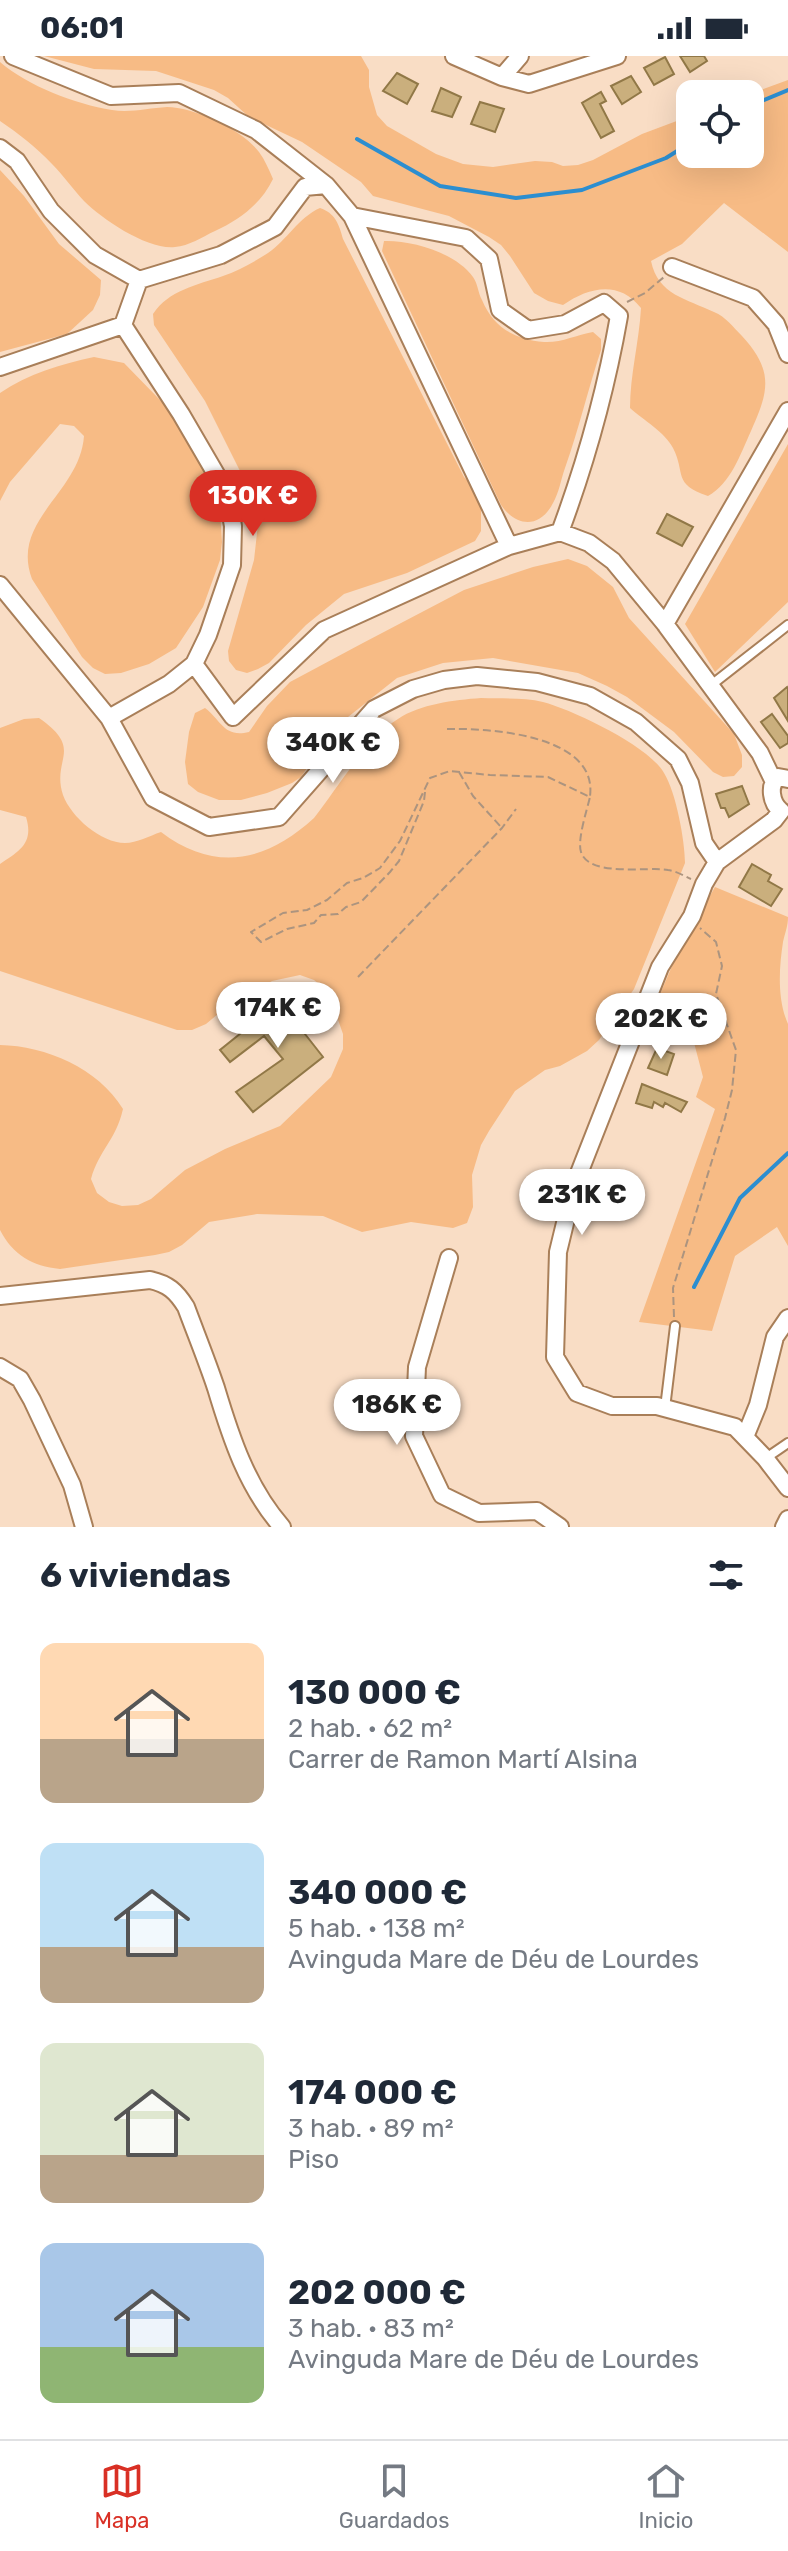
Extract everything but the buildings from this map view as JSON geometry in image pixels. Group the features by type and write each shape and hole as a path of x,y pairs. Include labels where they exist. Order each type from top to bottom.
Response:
{"street":[{"path":"13,56 111,96 179,93 256,130 326,185 352,216 509,546"},
{"path":"454,56 502,77 529,84 617,56"},
{"path":"481,56 502,77"},
{"path":"502,77 520,56"},
{"path":"0,148 17,161 51,211 95,255 139,280 221,255 275,227 305,187 326,185"},
{"path":"352,216 466,238 489,259 500,310 528,330 565,324 604,303 619,316 609,376 560,532"},
{"path":"672,267 753,298 776,324 788,354"},
{"path":"123,325 139,280"},
{"path":"0,367 123,325"},
{"path":"109,718 169,684 194,664 208,635 232,565 233,526 227,493 181,414 123,325"},
{"path":"665,624 788,411"},
{"path":"194,664 233,717 324,630 509,546 560,532 589,543 613,561 665,624 760,753 783,776 772,796 774,804 784,811 717,862 690,919 660,967 574,1186 558,1252 555,1357 577,1393 612,1406 665,1408 735,1427 788,1488"},
{"path":"0,585 109,718 153,798 209,827 279,817 374,709 413,689 444,680 477,676 537,682 590,696 636,722 678,759 690,783 704,843 717,862"},
{"path":"449,1258 417,1367 414,1436 442,1495 479,1513 537,1511 560,1527"},
{"path":"0,1296 150,1280 164,1283 177,1292 186,1307 245,1469 256,1491 282,1527"},
{"path":"745,1437 758,1405 775,1337 788,1318"},
{"path":"0,1367 20,1379 32,1400 72,1485 84,1527"},
{"path":"785,1527 788,1519"}],"lane":[{"path":"710,687 788,625"},
{"path":"665,1408 675,1326"},
{"path":"765,1458 788,1443"}],"path":[{"path":"614,312 633,297 658,284 672,267"},
{"path":"447,729 507,731 559,747 575,759 591,786 581,845 581,854 586,859 626,871 669,870 704,884"},
{"path":"425,792 399,861 361,902 346,907 338,914 321,915 314,923 287,929 261,942 255,939 251,932 256,928 283,913 307,910 327,900 347,883 380,868 400,841 430,778 450,771 548,777 590,797"},
{"path":"459,772 473,796 502,828"},
{"path":"358,977 502,828 516,809"},
{"path":"675,1326 673,1288 725,1118 732,1090 736,1050 716,994 722,966 716,942 690,919"}],"shaded area":[{"path":"44,56 361,56 369,70 369,87 377,115 387,126 436,154 463,164 493,167 535,161 578,165 676,121 676,168 764,168 764,89 788,80 788,252 724,203 682,244 651,261 667,289 729,322 752,348 764,371 762,404 734,468 723,484 708,496 697,492 682,477 669,442 630,408 641,308 623,293 604,289 583,294 563,305 548,301 534,293 510,256 489,237 449,216 373,196 361,182 302,142 249,117 214,90 156,71 94,69"},
{"path":"0,62 53,93 98,107 133,111 167,107 204,115 252,144 273,179 248,210 195,241 164,247 139,239 92,209 40,152 0,121"},
{"path":"0,170 24,196 59,244 101,280 100,295 93,310 67,334 0,352"},
{"path":"320,208 336,220 464,477 474,487 481,509 481,531 475,541 407,573 344,594 306,625 269,663 247,673 236,670 229,661 228,651 254,560 258,524 251,493 205,401 154,325 153,314 175,294 234,272 268,253"},
{"path":"384,241 420,246 456,261 473,277 493,318 514,335 550,342 593,332 601,339 601,350 558,490 548,511 535,521 514,518 501,505 382,251"},
{"path":"94,357 124,363 197,438 220,511 222,542 220,560 203,607 176,648 149,664 121,673 105,674 82,657 32,579 28,558 30,540 71,474 80,456 84,436 74,426 60,424 10,482 0,501 0,393 45,370"},
{"path":"788,444 788,602 715,672 685,624"},
{"path":"568,559 587,566 613,587 629,618 734,734 742,755 742,767 734,776 723,777 713,772 674,732 607,686 578,673 493,658 443,663 397,678 343,721 301,777 292,783 241,800 219,800 198,792 188,784 185,762 195,713 205,708 234,733 249,732 267,706 290,682 464,590"},
{"path":"481,698 528,699 556,706 609,730 643,752 664,773 672,792 682,830 685,863 634,989 599,1040 587,1051 560,1066 545,1070 515,1091 489,1131 481,1145 472,1175 473,1207 467,1223 453,1228 411,1222 362,1232 323,1216 257,1214 209,1222 182,1245 155,1255 60,1269 32,1262 17,1253 0,1230 0,1045 35,1050 69,1062 100,1082 123,1109 91,1179 97,1193 109,1202 122,1206 138,1205 151,1199 185,1170 280,1126 331,1077 343,1049 343,1034 328,991 314,980 300,975 272,981 230,1004 206,1024 192,1030 177,1030 0,971 0,864 24,845 28,826 26,817 0,810 0,728 24,719 39,718 53,729 64,747 60,782 63,795 80,820 106,839 125,843 161,832 201,853 240,857 277,845 314,818 375,738 398,719 427,706"},
{"path":"715,887 788,917 780,983 788,1024 788,1246 777,1227 735,1256 712,1331 639,1322 715,1109 696,1097 703,1077 686,1012 657,1001 679,950"}],"waterway":[{"path":"764,100 788,90"},
{"path":"357,139 440,186 516,198 582,190 676,152"},
{"path":"694,1287 740,1198 788,1153"}]}
